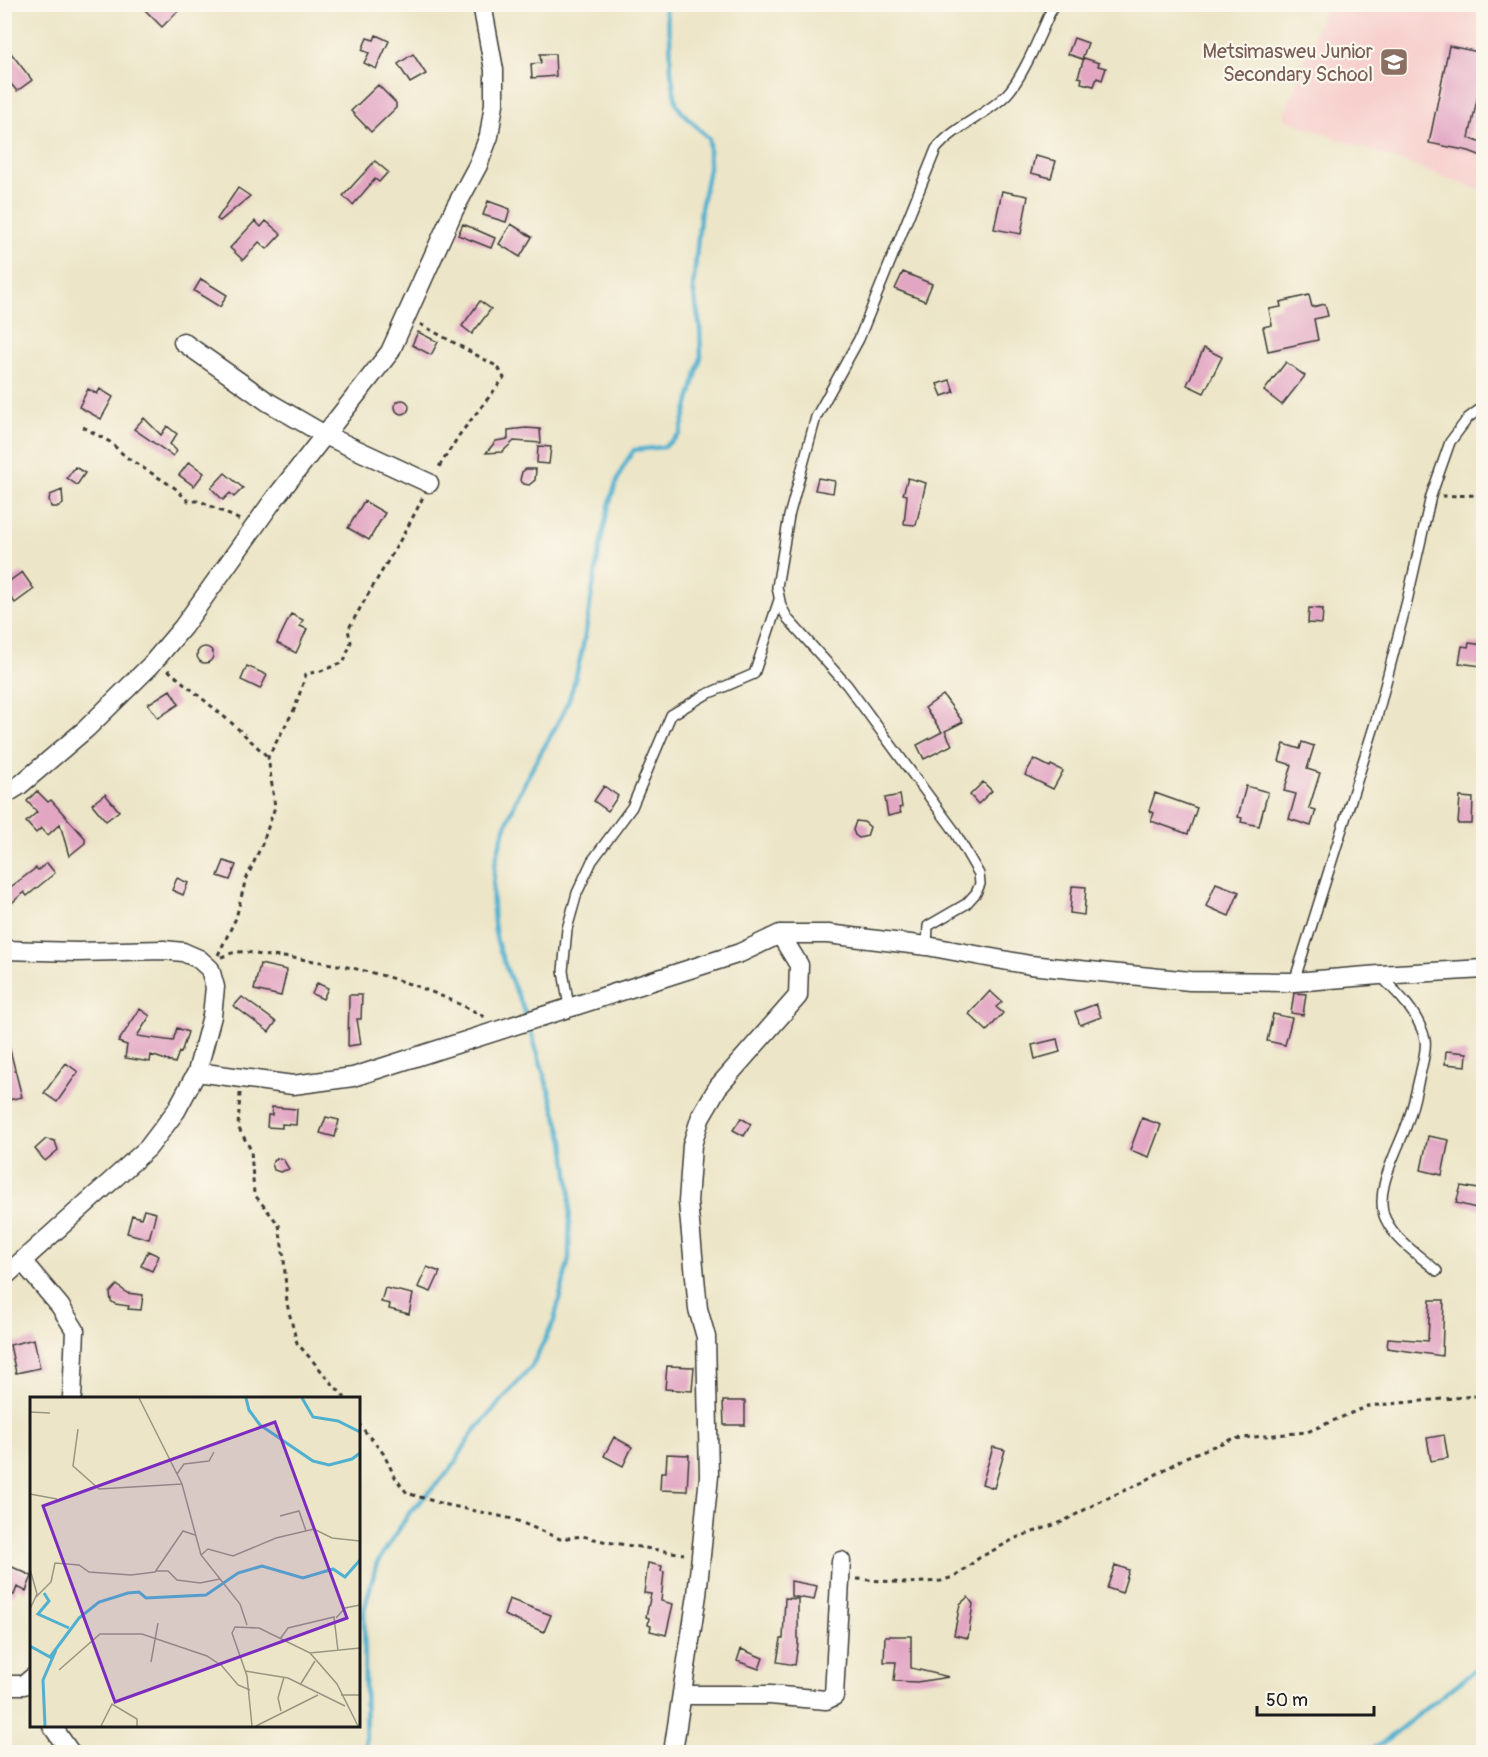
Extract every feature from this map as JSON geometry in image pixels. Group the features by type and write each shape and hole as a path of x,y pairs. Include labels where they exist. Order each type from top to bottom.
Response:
{"street":[{"path":"4,795 20,785 86,729 156,659 183,627 256,525 390,352 454,210 478,165 489,136 494,104 494,70 482,4"},
{"path":"183,342 268,402 326,435 429,483"},
{"path":"673,1752 701,1556 709,1476 706,1337 698,1309 688,1202 692,1145 701,1116 718,1087 798,996 799,964 780,934"},
{"path":"197,1072 293,1085 353,1077 740,953 780,934 828,934 927,946 1030,965 1190,981 1294,982 1484,969"},
{"path":"4,950 183,952 199,959 210,969 215,987 212,1016 197,1072 176,1111 148,1148 4,1277"},
{"path":"23,1262 60,1306 75,1330 72,1397"},
{"path":"682,1695 770,1695 826,1700 834,1696 840,1569"},
{"path":"4,1685 29,1686"},
{"path":"53,1727 70,1752"}],"lane":[{"path":"927,946 928,926 966,904 976,893 980,884 979,874 953,829 847,685 788,619 781,606 777,587 789,516 816,417 859,339 936,149 946,136 993,106 1008,93 1054,4"},
{"path":"1294,982 1377,717 1431,496 1450,442 1468,418 1484,406"},
{"path":"563,1009 563,971 567,929 577,893 592,861 632,807 671,715 705,696 754,674 779,598"},
{"path":"1379,975 1401,996 1417,1018 1426,1041 1408,1122 1387,1173 1382,1194 1384,1218 1396,1236 1437,1271"}],"path":[{"path":"407,316 498,367 504,378 460,434 429,483 408,529 365,597 348,630 351,642 344,662 306,674 295,708 268,757 275,807 263,842 245,882 236,918 216,958 239,952 303,959 378,974 452,999 488,1019 500,1029"},
{"path":"83,427 110,442 126,457 175,488 189,501 200,501 256,525"},
{"path":"1431,496 1484,495"},
{"path":"156,659 268,757"},
{"path":"241,1078 238,1127 251,1150 254,1194 279,1225 287,1304 297,1343 344,1397"},
{"path":"840,1569 906,1583 941,1581 956,1576 979,1558 1016,1538 1062,1522 1143,1482 1186,1457 1232,1439 1307,1432 1368,1406 1475,1396"},
{"path":"360,1425 383,1453 396,1479 407,1493 422,1499 513,1519 560,1539 582,1536 701,1556"}],"shaded area":[{"name":"Metsimasweu Junior Secondary School","path":"1325,5 1483,5 1483,191 1283,119"}],"building":[{"path":"139,4 172,4 178,11 162,27"},
{"path":"376,35 389,41 376,69 364,63 369,53 362,50 367,38 374,40"},
{"path":"1074,38 1088,43 1082,59 1068,54"},
{"path":"4,44 32,80 17,91 4,76"},
{"path":"1449,46 1484,53 1484,66 1469,138 1484,144 1484,157 1469,151 1429,143"},
{"path":"413,54 426,74 410,83 398,64"},
{"path":"540,54 555,54 556,76 532,78 531,64 541,63"},
{"path":"1084,58 1106,68 1102,80 1097,78 1094,86 1081,83 1082,78 1078,77"},
{"path":"378,85 396,103 396,108 371,132 351,111"},
{"path":"1035,156 1056,161 1051,178 1031,173"},
{"path":"375,161 388,172 379,182 375,179 353,205 343,196"},
{"path":"238,188 250,196 220,221 217,219"},
{"path":"1002,191 1028,196 1021,234 994,229"},
{"path":"488,201 510,209 506,222 483,215"},
{"path":"255,221 261,227 266,221 281,234 267,249 259,242 243,260 230,248"},
{"path":"463,224 495,238 491,248 458,235"},
{"path":"511,224 532,237 520,257 499,244"},
{"path":"903,272 932,284 925,301 895,289"},
{"path":"201,279 227,295 220,307 194,291"},
{"path":"1309,295 1312,307 1325,304 1328,316 1314,319 1318,340 1268,351 1263,327 1272,325 1269,309 1281,307 1280,302"},
{"path":"480,301 491,309 472,334 462,326"},
{"path":"418,332 438,342 431,355 412,345"},
{"path":"1204,348 1222,357 1204,393 1187,385"},
{"path":"1286,362 1305,376 1282,405 1264,391"},
{"path":"950,380 954,392 942,396 937,384"},
{"path":"88,389 97,394 100,389 113,397 101,419 79,407"},
{"path":"402,400 407,402 409,407 407,412 402,414 397,412 395,407 397,402"},
{"path":"144,418 161,435 167,426 177,434 170,444 177,451 173,456 134,429"},
{"path":"540,429 541,443 514,441 502,452 486,453 496,441 508,439 508,430"},
{"path":"538,446 551,447 549,464 537,463"},
{"path":"189,462 204,473 194,486 179,475"},
{"path":"75,467 85,473 77,485 67,478"},
{"path":"526,469 536,469 535,480 529,485 520,480 522,472"},
{"path":"225,473 243,488 234,497 230,493 223,500 211,488"},
{"path":"818,478 835,481 833,493 815,490"},
{"path":"908,478 926,483 916,525 904,524 907,495 903,494"},
{"path":"62,490 63,504 59,507 51,507 50,495"},
{"path":"364,501 385,513 369,540 348,528"},
{"path":"22,572 34,589 15,603 4,585"},
{"path":"1309,608 1323,609 1322,624 1308,623"},
{"path":"291,614 303,620 300,626 307,629 296,653 277,643"},
{"path":"1469,643 1484,645 1484,665 1459,663 1462,646 1468,647"},
{"path":"205,647 211,649 213,655 211,661 205,663 199,661 197,655 199,649"},
{"path":"247,666 267,675 260,689 241,680"},
{"path":"170,690 179,704 158,718 148,704"},
{"path":"943,695 963,722 945,731 952,745 924,759 917,745 942,732 925,708"},
{"path":"1302,742 1314,746 1307,769 1320,773 1309,808 1316,810 1311,826 1289,819 1296,794 1284,791 1292,765 1279,761 1284,744 1300,749"},
{"path":"1034,759 1063,771 1053,789 1025,775"},
{"path":"983,782 992,791 978,804 970,795"},
{"path":"604,786 618,796 608,811 594,801"},
{"path":"1246,786 1268,792 1259,826 1241,822 1242,818 1238,817"},
{"path":"37,791 48,802 51,800 85,838 85,843 69,856 60,824 48,835 41,828 36,833 26,822 37,812 27,801"},
{"path":"1155,793 1197,808 1188,834 1151,821 1154,813 1149,811"},
{"path":"105,794 119,811 106,821 92,804"},
{"path":"900,795 901,813 888,816 885,798"},
{"path":"1460,797 1473,798 1472,824 1458,824"},
{"path":"856,821 864,822 870,827 867,836 859,838 855,835 853,830"},
{"path":"224,861 236,865 230,880 218,876"},
{"path":"47,863 55,873 27,896 24,892 4,910 4,892 36,868 38,870"},
{"path":"177,878 188,883 183,895 172,890"},
{"path":"1216,883 1239,892 1229,916 1206,906"},
{"path":"1072,886 1086,887 1084,915 1070,913"},
{"path":"260,964 287,970 281,996 254,990"},
{"path":"317,983 328,988 323,999 312,994"},
{"path":"990,991 1002,1002 996,1007 1003,1013 987,1031 969,1014"},
{"path":"1294,993 1306,994 1303,1015 1291,1013"},
{"path":"349,995 362,995 361,1019 357,1019 361,1044 348,1046"},
{"path":"242,997 276,1022 269,1032 234,1006"},
{"path":"1096,1004 1101,1017 1080,1025 1075,1012"},
{"path":"140,1009 150,1016 137,1036 173,1041 177,1028 188,1032 175,1063 151,1055 150,1062 125,1058 127,1045 118,1042"},
{"path":"1273,1014 1292,1018 1285,1045 1267,1041"},
{"path":"1057,1039 1060,1052 1035,1059 1032,1045"},
{"path":"9,1046 22,1097 4,1101 4,1047"},
{"path":"1446,1051 1467,1053 1466,1066 1445,1064"},
{"path":"66,1063 78,1072 57,1102 44,1093"},
{"path":"272,1107 297,1109 296,1125 282,1124 282,1128 267,1127 268,1115 272,1115"},
{"path":"326,1117 339,1120 335,1137 320,1133"},
{"path":"741,1118 751,1124 744,1136 733,1130"},
{"path":"1142,1118 1161,1125 1149,1157 1130,1150"},
{"path":"1428,1136 1449,1140 1442,1175 1421,1170"},
{"path":"46,1139 55,1141 58,1150 45,1161 35,1149"},
{"path":"277,1158 283,1159 289,1169 280,1172 274,1170 272,1163"},
{"path":"1461,1186 1484,1190 1484,1210 1456,1203"},
{"path":"144,1210 156,1213 149,1239 127,1233 132,1215 141,1218"},
{"path":"148,1251 159,1256 152,1271 141,1266"},
{"path":"427,1267 440,1272 431,1292 418,1287"},
{"path":"117,1285 127,1293 143,1295 141,1310 128,1309 129,1306 115,1304 111,1301 110,1293"},
{"path":"385,1288 413,1294 409,1314 389,1309 390,1304 381,1302"},
{"path":"1430,1300 1444,1300 1442,1356 1387,1348 1388,1338 1428,1341"},
{"path":"34,1339 40,1368 16,1373 10,1345"},
{"path":"667,1366 694,1367 692,1391 665,1389"},
{"path":"723,1401 745,1401 745,1425 724,1425"},
{"path":"1444,1435 1448,1458 1431,1461 1427,1438"},
{"path":"614,1437 632,1447 623,1466 604,1456"},
{"path":"993,1447 1005,1450 994,1488 982,1484"},
{"path":"667,1454 689,1455 687,1491 660,1490 661,1472 666,1472"},
{"path":"648,1563 662,1566 661,1571 664,1572 661,1601 673,1604 666,1635 650,1631 649,1618 646,1617 651,1594 644,1593"},
{"path":"8,1565 30,1575 26,1591 17,1587 14,1595 4,1591 4,1573"},
{"path":"1115,1565 1129,1570 1122,1593 1107,1588"},
{"path":"791,1581 817,1586 814,1600 791,1596"},
{"path":"968,1597 973,1604 968,1638 954,1635 960,1604"},
{"path":"785,1598 798,1599 798,1644 795,1665 777,1662 781,1639 783,1639"},
{"path":"509,1599 551,1615 544,1632 504,1615"},
{"path":"885,1636 911,1636 911,1668 949,1677 917,1682 894,1681 896,1662 884,1662"},
{"path":"741,1649 763,1658 759,1669 737,1661"}],"waterway":[{"path":"527,1017 503,960 495,933 493,890 499,847 521,791 557,725 575,681 607,512 620,473 634,450 664,447 680,434 701,357 700,327 693,288 701,208 709,169 709,139 680,110 676,102 671,71 670,34 664,4"},
{"path":"366,1752 364,1610 377,1563 410,1512 451,1469 472,1434 532,1366 554,1321 569,1259 570,1190 564,1141 529,1025"},
{"path":"1365,1752 1381,1744 1484,1663"}],"place":[{"name":"Metsimasweu Junior Secondary School","path":"1394,62"}]}
